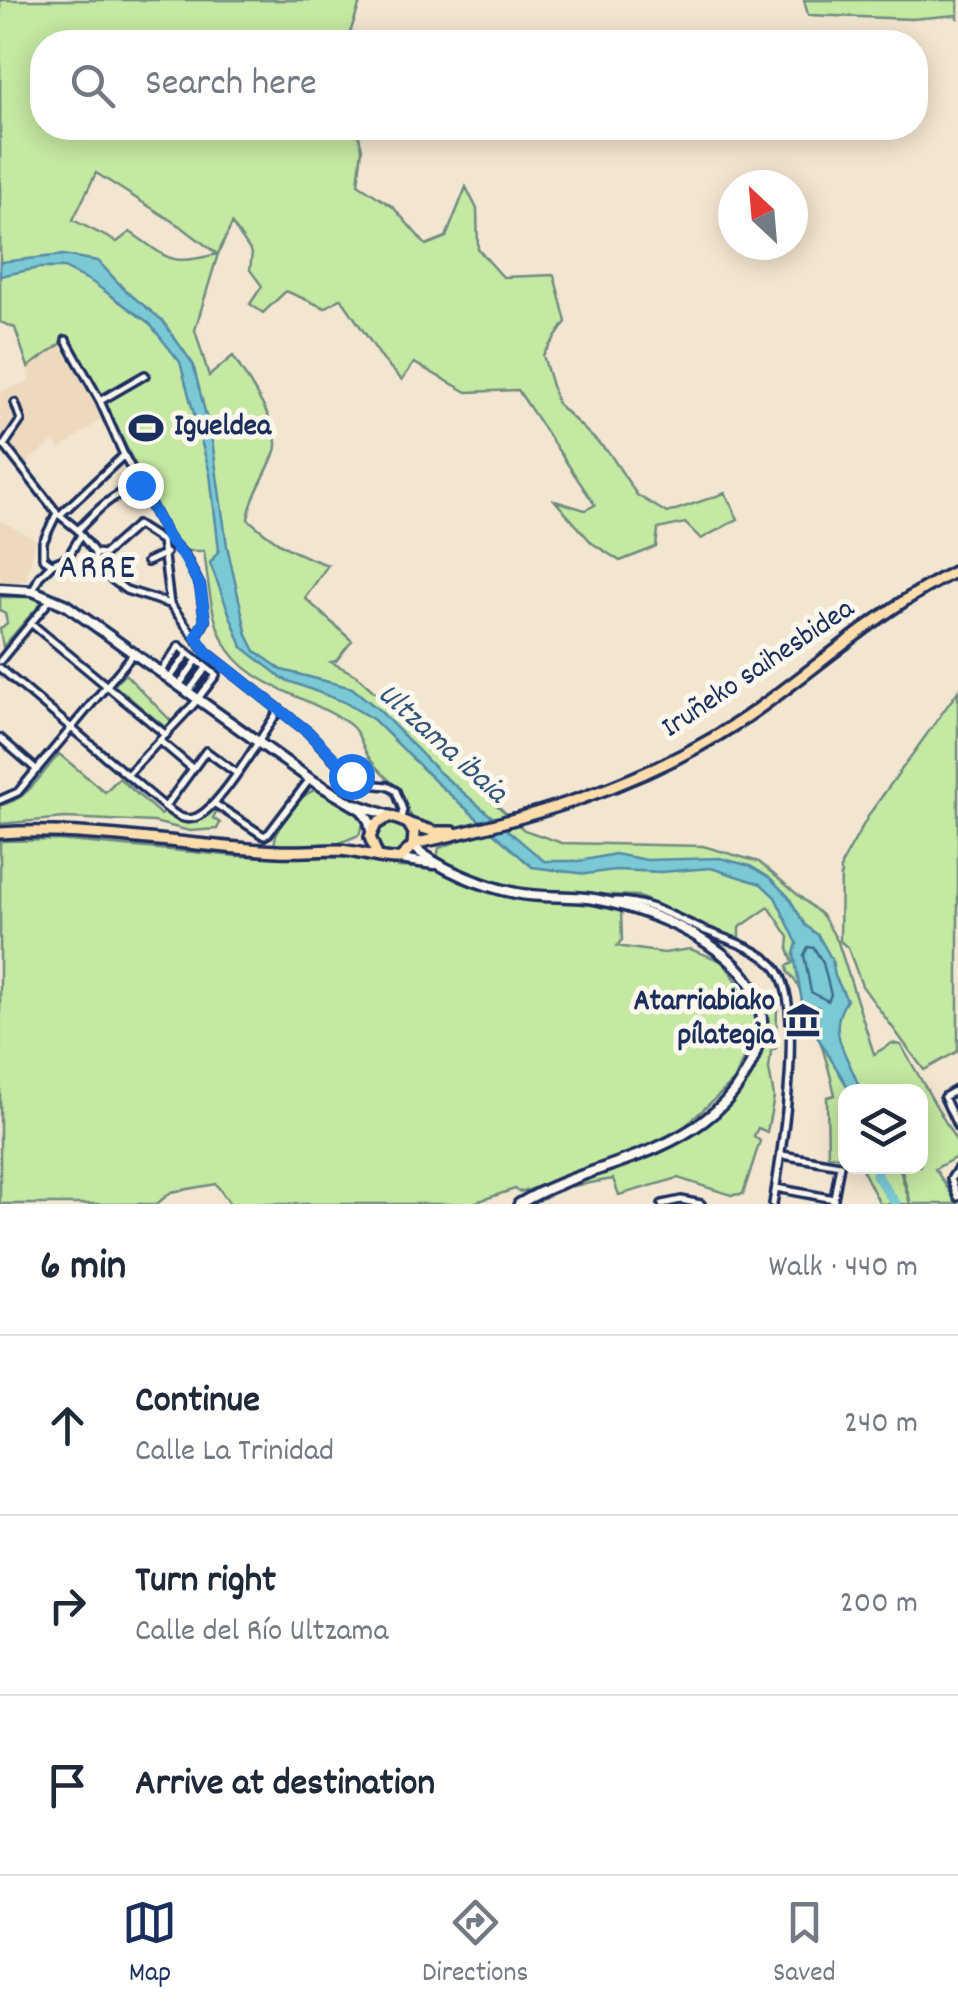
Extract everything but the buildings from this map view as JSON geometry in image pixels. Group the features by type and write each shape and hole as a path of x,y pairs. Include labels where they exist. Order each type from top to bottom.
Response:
{"highway":[{"name":"Iruñeko saihesbidea","path":"413,845 540,814 630,779 704,743 799,680 891,610 958,570"},
{"name":"Iruñeko saihesbidea","path":"400,819 435,832 471,831"},
{"path":"0,833 71,833 279,851 342,850 377,854 388,860 399,859 413,845 414,833 400,819 376,824 371,834 342,850"},
{"path":"371,834 377,854"}],"main road":[{"path":"0,589 52,598 180,684 310,780 351,803 366,815 371,834"},
{"path":"351,803 400,819"},
{"path":"433,860 434,847 444,839"},
{"path":"413,845 444,866 512,892 608,902 683,930 742,970 761,1007 759,1043 738,1086 704,1121 667,1145 564,1180 521,1203"},
{"path":"399,859 444,866"}],"street":[{"path":"66,340 100,400 165,539 170,604 206,652 308,732 357,782 388,786 396,792 403,810 400,819"},
{"path":"100,400 146,375"},
{"path":"15,403 22,420 4,445 94,553 94,566 126,590 170,604"},
{"path":"52,564 43,558 42,542 59,514 124,455"},
{"path":"33,592 39,577 52,564 68,557 79,533 113,495 140,485"},
{"path":"94,553 104,554 137,525 165,539 184,556 200,586 205,620 196,637"},
{"path":"147,562 166,553"},
{"path":"52,598 0,664 165,806 187,819 198,817 214,804 280,709"},
{"path":"32,624 107,687 193,769"},
{"path":"128,774 200,699 216,675 179,646 161,672"},
{"path":"0,800 18,792 134,653"},
{"path":"170,678 188,653"},
{"path":"180,684 197,660"},
{"path":"189,691 206,668"},
{"path":"0,738 37,770"},
{"path":"165,806 206,751 234,772"},
{"path":"214,804 264,836 310,780"},
{"path":"608,902 634,902 754,952 774,966 785,988 788,1052 782,1155 773,1204"},
{"path":"958,1089 944,1098 958,1127"},
{"path":"776,1188 834,1201 840,1165 782,1155"},
{"path":"958,1168 952,1179 958,1197"},
{"path":"662,1204 679,1200 701,1204"}],"shaded area":[{"path":"66,340 102,399 96,403 103,418 60,449 53,442 30,460 27,471 52,510 0,446 0,392 29,381 28,367"},
{"path":"0,520 36,540 26,581 0,583"}],"green space":[{"path":"0,0 361,0 351,30 30,30 30,140 360,140 358,184 393,207 426,245 446,237 466,187 477,209 478,249 503,277 554,275 566,322 543,355 557,403 610,454 637,495 667,513 725,493 738,519 701,539 685,523 658,529 656,547 620,561 592,543 555,501 585,510 595,505 518,390 467,392 414,363 402,380 383,360 341,298 325,308 286,291 263,313 250,304 262,286 250,270 252,253 232,224 218,254 195,330 209,376 233,356 274,430 275,451 248,519 285,547 328,565 305,598 352,641 331,662 356,675 524,830 562,843 703,846 759,862 823,916 838,942 874,1054 892,1043 901,1045 923,1084 838,1084 838,1156 828,1155 827,1097 835,1095 832,1082 810,1011 788,972 787,966 793,963 789,937 769,907 739,928 739,937 733,937 637,896 519,891 437,859 439,848 464,839 462,827 432,828 418,823 401,792 371,761 352,727 263,680 234,656 215,619 204,551 187,551 174,541 104,403 65,341 28,367 15,328 0,322","holes":["96,173 217,254 188,260 169,258 130,232 117,242 73,220"]},
{"path":"804,0 958,0 958,19 956,15 912,19 808,15"},
{"path":"0,597 36,597 50,604 39,617 32,613 3,647 0,629 7,623 0,610"},
{"path":"125,674 173,723 167,729 114,685"},
{"path":"958,691 958,1051 924,1070 862,986 848,948 840,941 841,865 870,813"},
{"path":"59,754 105,792 119,778 161,815 165,812 189,821 212,809 216,812 213,818 220,823 217,829 190,831 154,822 65,818 0,824 0,805 26,792"},
{"path":"316,789 361,816 359,835 337,844 274,846 288,812"},
{"path":"393,821 405,826 410,838 405,850 393,855 381,850 376,838 381,826"},
{"path":"57,840 237,856 368,858 399,867 443,869 513,897 621,909 622,940 617,946 664,953 690,949 722,961 753,1003 756,1029 734,1081 676,1135 529,1190 515,1189 470,1204 230,1204 216,1184 171,1192 157,1204 0,1204 0,841"},
{"path":"762,996 777,1008 776,1048 771,1051 769,1069 774,1097 767,1132 758,1128 754,1136 760,1141 743,1194 731,1195 678,1178 619,1195 613,1179 562,1188 661,1151 704,1127 725,1108 744,1083 759,1052 764,1019"},
{"path":"928,1092 958,1144 958,1156 935,1169 958,1204 911,1204 903,1174 928,1174"},
{"path":"865,1174 901,1174 910,1204 880,1204"}],"water":[{"path":"63,255 98,261 126,291 162,320 193,364 212,440 227,546 247,635 255,651 282,670 352,688 439,772 544,861 580,861 615,854 647,860 720,858 750,866 770,878 788,896 805,925 818,935 832,960 847,1000 840,1012 838,1035 858,1084 846,1084 817,1036 814,1011 818,1007 802,1002 794,954 797,943 775,897 761,884 711,868 586,874 532,867 436,782 374,720 344,702 283,679 242,647 210,563 219,550 210,474 180,362 149,323 92,282 64,268 39,268 0,276 0,262"}],"waterway":[{"name":"Ultzama ibaia","path":"877,1174 896,1204"}],"place":[{"name":"Igueldea","path":"146,428"},
{"name":"Atarriabiako pílategia","path":"803,1020"}],"district":[{"name":"ARRE","path":"98,570"}],"route":[{"path":"140,485 200,586 205,620 196,637 206,652 308,732 351,776"}]}
